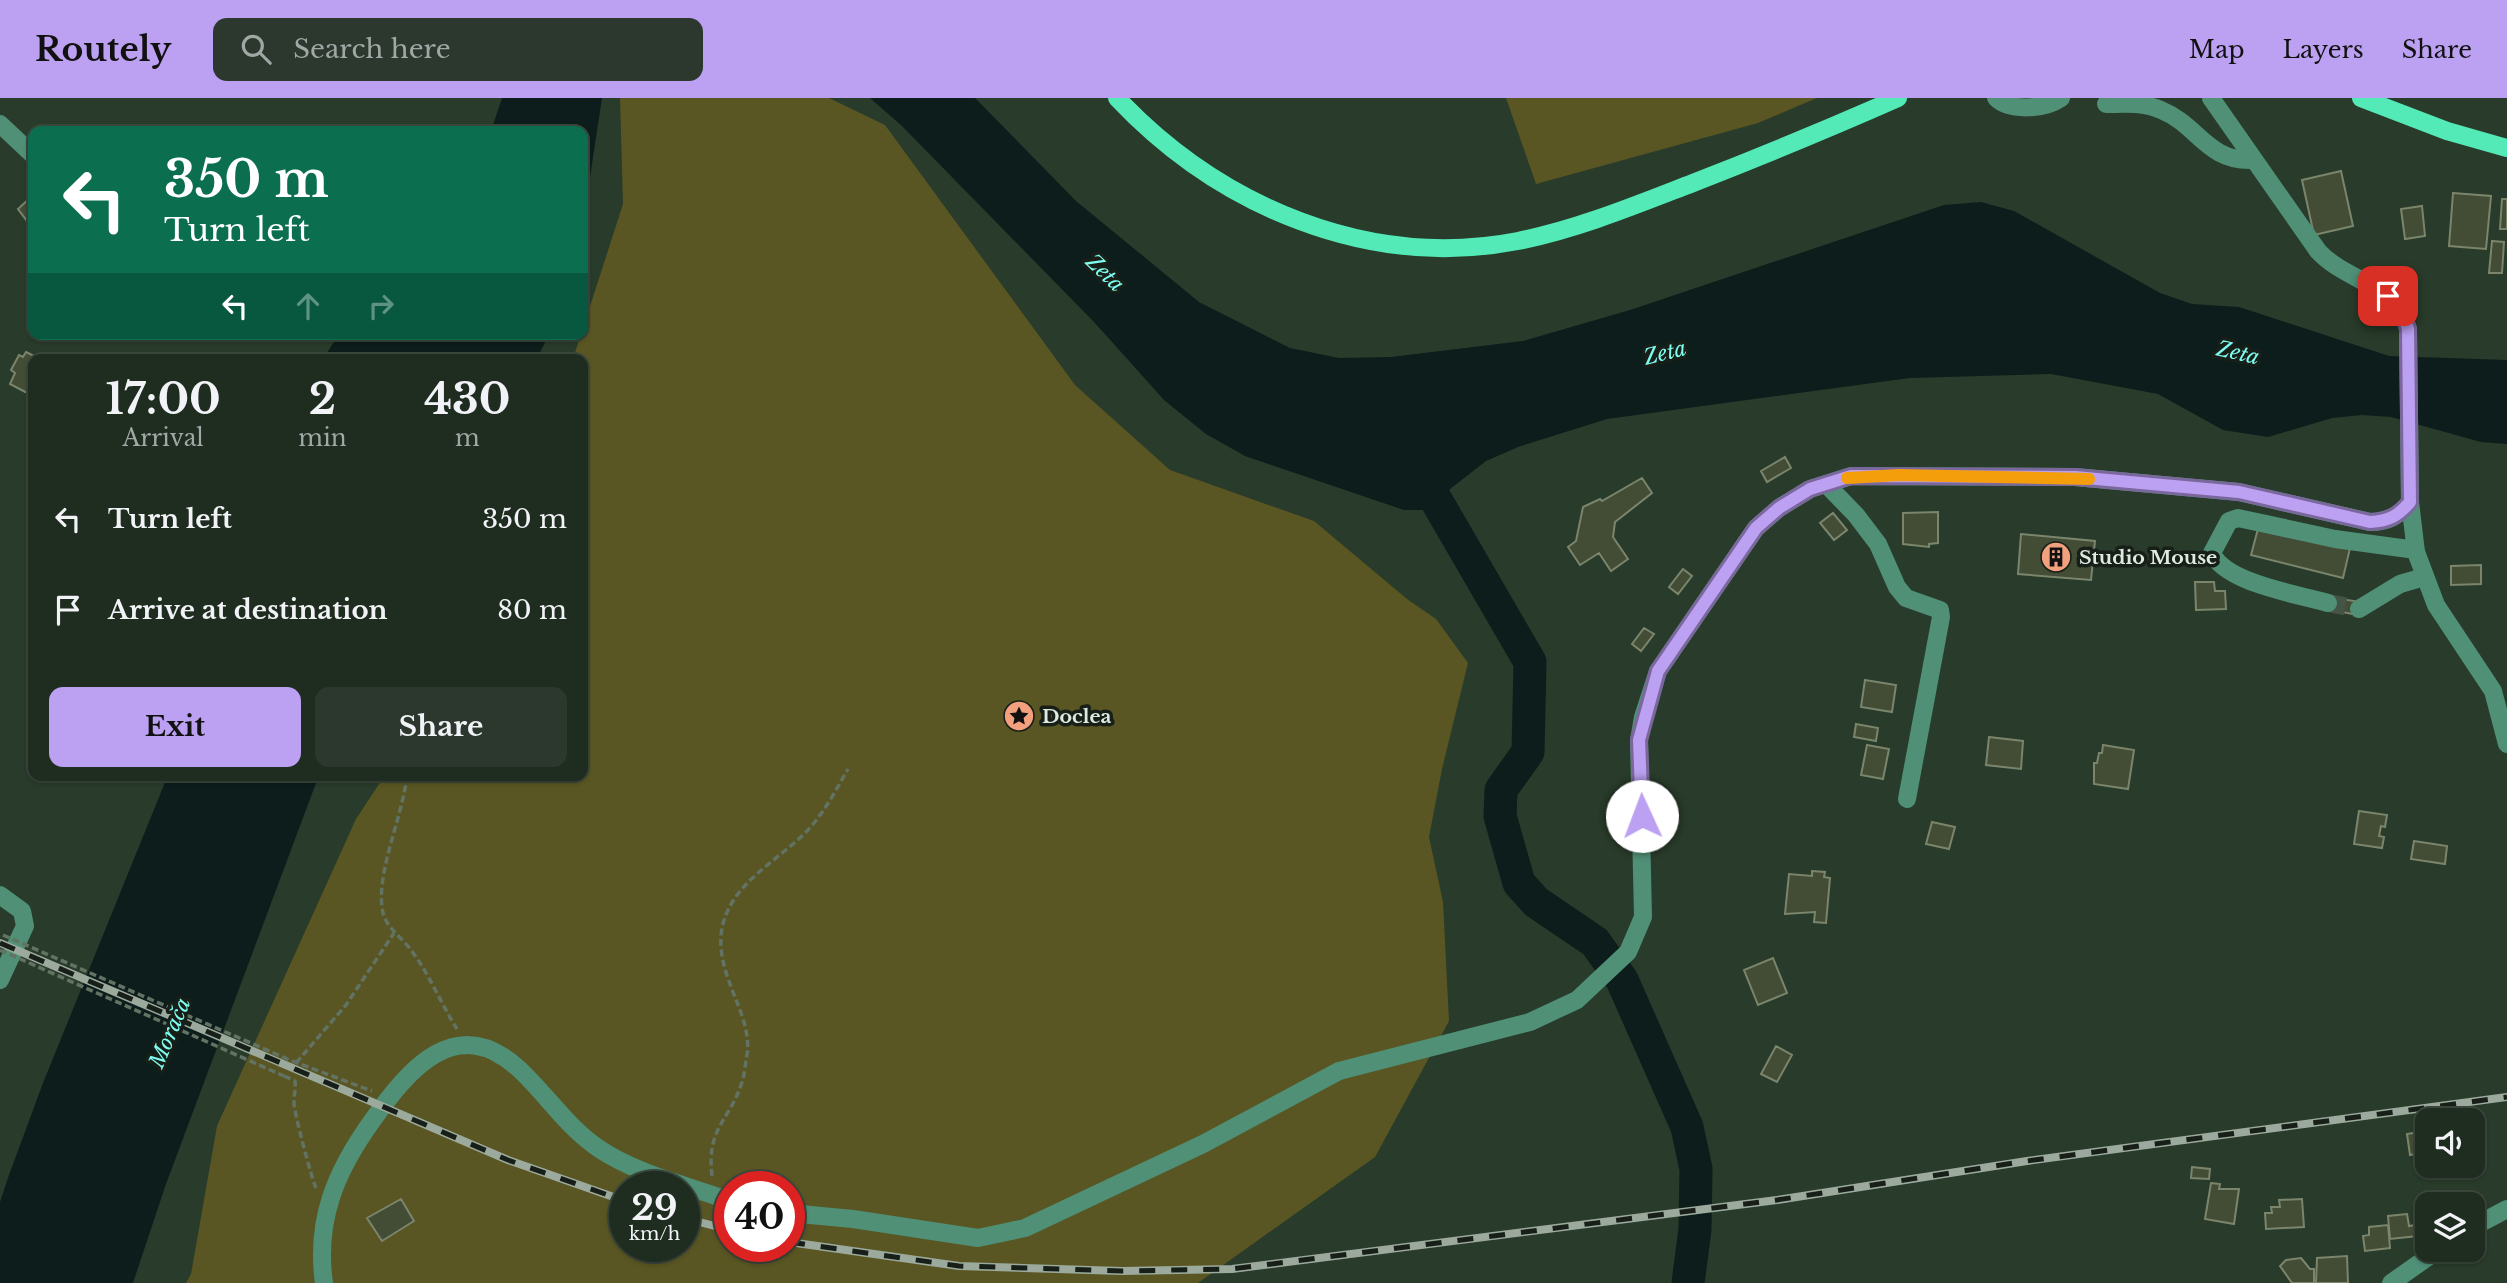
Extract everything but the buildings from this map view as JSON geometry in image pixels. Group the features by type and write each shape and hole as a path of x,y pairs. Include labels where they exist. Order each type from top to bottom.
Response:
{"main road":[{"path":"1117,98 1178,154 1218,181 1268,208 1352,238 1437,248 1503,243 1583,223 1777,150 1898,98"},
{"path":"2361,98 2447,131 2507,148"}],"street":[{"path":"1996,98 2004,105 2018,102 2043,107 2061,98"},
{"path":"2211,98 2252,160 2323,257 2336,268 2388,296 2402,311 2408,329 2410,502 2416,550 2435,605 2493,691 2507,744"},
{"path":"2106,104 2140,103 2163,110 2184,124 2217,153 2234,160 2252,160"},
{"path":"0,124 28,150"},
{"path":"805,1214 978,1238 1005,1234 1025,1228 1203,1144 1339,1071 1530,1023 1557,1012 1594,985 1628,952 1638,935 1645,892 1639,740 1658,671 1756,528 1779,508 1810,489 1851,476 2075,477 2239,492 2370,522 2386,522 2399,515 2410,502"},
{"path":"1826,484 1856,515 1878,544 1897,587 1906,598 1940,610 1941,617 1908,799"},
{"path":"2328,603 2240,578 2220,567 2212,553 2229,522 2238,519 2335,539 2416,550"},
{"path":"2359,608 2400,584 2424,577"},
{"path":"0,895 22,911 25,926 0,981"},
{"path":"324,1283 321,1248 329,1197 356,1142 414,1067 443,1049 468,1045 487,1050 518,1068 580,1135 598,1148 622,1162 714,1195"},
{"path":"2485,1221 2507,1209"},
{"path":"2391,1283 2421,1262"}],"path":[{"path":"714,1171 710,1158 713,1137 742,1082 747,1050 744,1025 724,976 721,935 732,902 751,878 808,830 826,807 848,769"},
{"path":"406,781 404,802 382,886 385,920 411,949 468,1045"},
{"path":"294,1062 346,1005 394,933"},
{"path":"3,935 294,1062 390,1096"},
{"path":"0,950 295,1081 293,1104 304,1140 309,1174 316,1188 329,1197"}],"shaded area":[{"name":"Doclea","path":"620,98 829,98 885,125 1075,385 1170,470 1314,521 1407,599 1436,619 1468,663 1442,769 1429,837 1443,902 1449,1021 1375,1157 1198,1283 186,1283 191,1274 217,1126 356,819 381,781 588,781 588,354 575,354 579,340 588,340 588,312 623,204"},
{"path":"1506,98 1817,98 1758,123 1536,184"}],"water":[{"path":"502,98 602,98 588,190 588,126 493,126"},
{"name":"Zeta","path":"870,98 975,98 1076,201 1199,302 1290,348 1339,358 1391,357 1523,341 1630,310 1944,205 1981,202 2014,211 2160,293 2192,304 2239,307 2389,356 2507,360 2507,444 2481,442 2391,417 2362,415 2332,418 2268,437 2223,430 2158,394 2051,374 1910,378 1607,419 1518,447 1486,461 1423,510 1404,510 1245,456 1206,434 1164,400 1095,323 902,126"},
{"path":"335,340 546,340 539,354 326,354"},
{"name":"Morača","path":"166,781 317,781 166,1184 133,1283 0,1283 0,1202 43,1083"}],"waterway":[{"path":"1414,462 1530,662 1528,752 1501,790 1500,816 1519,883 1536,902 1595,942 1622,980 1687,1127 1696,1169 1695,1229 1688,1283"}],"tunnel":[{"path":"2328,603 2359,609"}],"railway":[{"path":"0,943 508,1160 609,1195"},
{"path":"805,1244 959,1266 1122,1271 1232,1269 1777,1200 2027,1161 2507,1097"},
{"path":"700,1222 714,1226"}],"slow traffic":[{"path":"1847,478 1899,475 2089,479"}],"place":[{"name":"Studio Mouse","path":"2056,557"},
{"name":"Doclea","path":"1019,716"}],"route":[{"path":"1642,816 1639,740 1643,717 1658,671 1756,528 1779,508 1810,489 1851,476 2075,477 2239,492 2370,522 2386,522 2399,515 2410,502 2408,329 2402,311 2388,296"}]}
